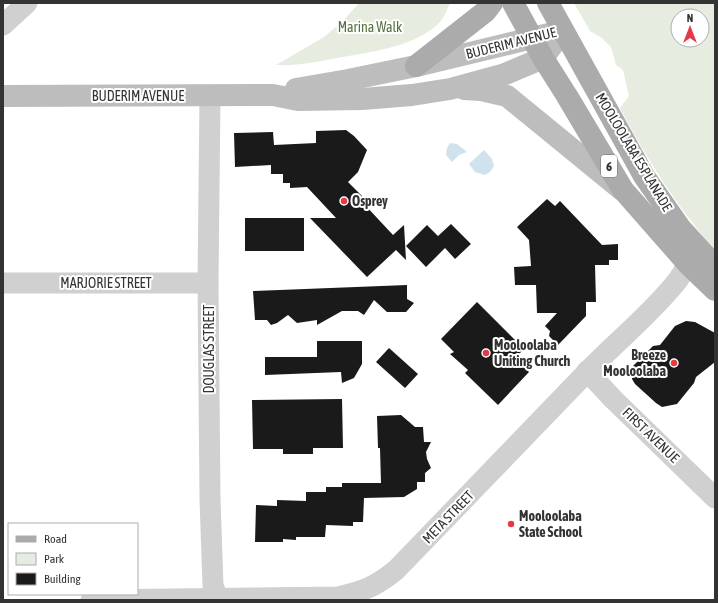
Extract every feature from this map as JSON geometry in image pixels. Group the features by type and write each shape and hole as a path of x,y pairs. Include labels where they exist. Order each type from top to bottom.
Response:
{"main road":[{"path":"416,66 486,11 492,3"},
{"name":"6","path":"513,3 532,38"},
{"name":"6","path":"548,3 563,31"},
{"name":"BUDERIM AVENUE","path":"274,95 300,88 416,66 563,31"},
{"name":"BUDERIM AVENUE","path":"3,96 274,95 298,100 362,99 412,95 450,89 505,74 543,58 563,31"},
{"name":"MOOLOOLABA ESPLANADE","path":"563,31 644,176 680,229 715,266"},
{"name":"MOOLOOLABA ESPLANADE","path":"532,38 623,190 688,264 715,290"},
{"path":"450,89 482,90 507,96 623,190"}],"street":[{"path":"3,25 27,3"},
{"name":"DOUGLAS STREET","path":"210,96 208,283 210,506 213,586 219,599"},
{"path":"680,229 690,252 688,264"},
{"name":"META STREET","path":"91,600 338,598 374,586 396,570 587,371 662,298 679,278 688,264"},
{"name":"MARJORIE STREET","path":"3,283 208,283"},
{"name":"FIRST AVENUE","path":"587,371 715,498"}],"green space":[{"name":"Marina Walk","path":"359,3 450,3 446,13 436,26 402,44 376,51 314,62 292,65 276,65 324,37 343,21"},
{"path":"574,3 715,3 715,250 700,233 672,195 636,138 620,108 629,96 623,70 616,65 611,47 602,38 590,31"}],"water":[{"path":"450,143 457,144 467,152 459,155 452,162 446,155 447,148"},
{"path":"484,150 492,159 494,166 490,172 485,175 475,172 469,164"}],"building":[{"name":"Osprey","path":"346,130 367,150 358,172 348,182 368,202 365,205 393,235 404,225 406,260 396,250 367,277 310,218 336,218 307,187 290,188 290,183 283,183 283,174 271,174 271,165 235,167 234,133 273,132 274,145 316,143 316,131"},
{"path":"547,199 555,206 560,201 602,245 618,244 618,260 609,260 609,265 595,265 596,302 586,302 586,316 558,345 549,336 550,331 545,326 557,313 537,313 536,285 515,285 514,267 531,266 529,240 517,227"},
{"path":"245,218 304,218 304,251 245,251"},
{"path":"451,224 471,244 455,259 445,248 426,267 406,246 427,225 438,236"},
{"path":"407,285 407,299 414,303 406,312 387,312 374,300 364,315 358,311 342,311 317,325 317,320 297,323 288,315 277,323 271,325 267,320 255,320 253,291"},
{"name":"Mooloolaba Uniting Church","path":"477,302 524,349 517,356 529,372 498,405 465,373 468,370 450,354 454,352 441,339"},
{"name":"Breeze Mooloolaba","path":"686,321 695,322 715,333 715,362 696,377 694,383 677,404 662,407 635,384 632,379 633,366 653,346 660,345 675,326"},
{"path":"317,341 362,341 362,364 354,378 342,383 341,372 265,375 265,357 317,357"},
{"path":"389,348 418,374 405,388 376,362"},
{"path":"342,399 343,448 313,448 313,454 283,454 283,449 253,449 252,400"},
{"path":"401,415 415,427 423,427 424,442 431,442 426,452 431,468 425,473 425,482 417,482 417,489 404,497 364,498 363,522 353,522 353,526 326,525 325,537 296,537 296,540 283,539 283,542 255,542 256,505 277,506 277,500 306,501 306,492 326,492 326,487 342,487 342,483 381,483 377,416"}],"place":[{"name":"Osprey","path":"344,201"},
{"name":"Mooloolaba Uniting Church","path":"486,353"},
{"name":"Breeze Mooloolaba","path":"674,363"},
{"name":"Mooloolaba State School","path":"511,524"}]}
